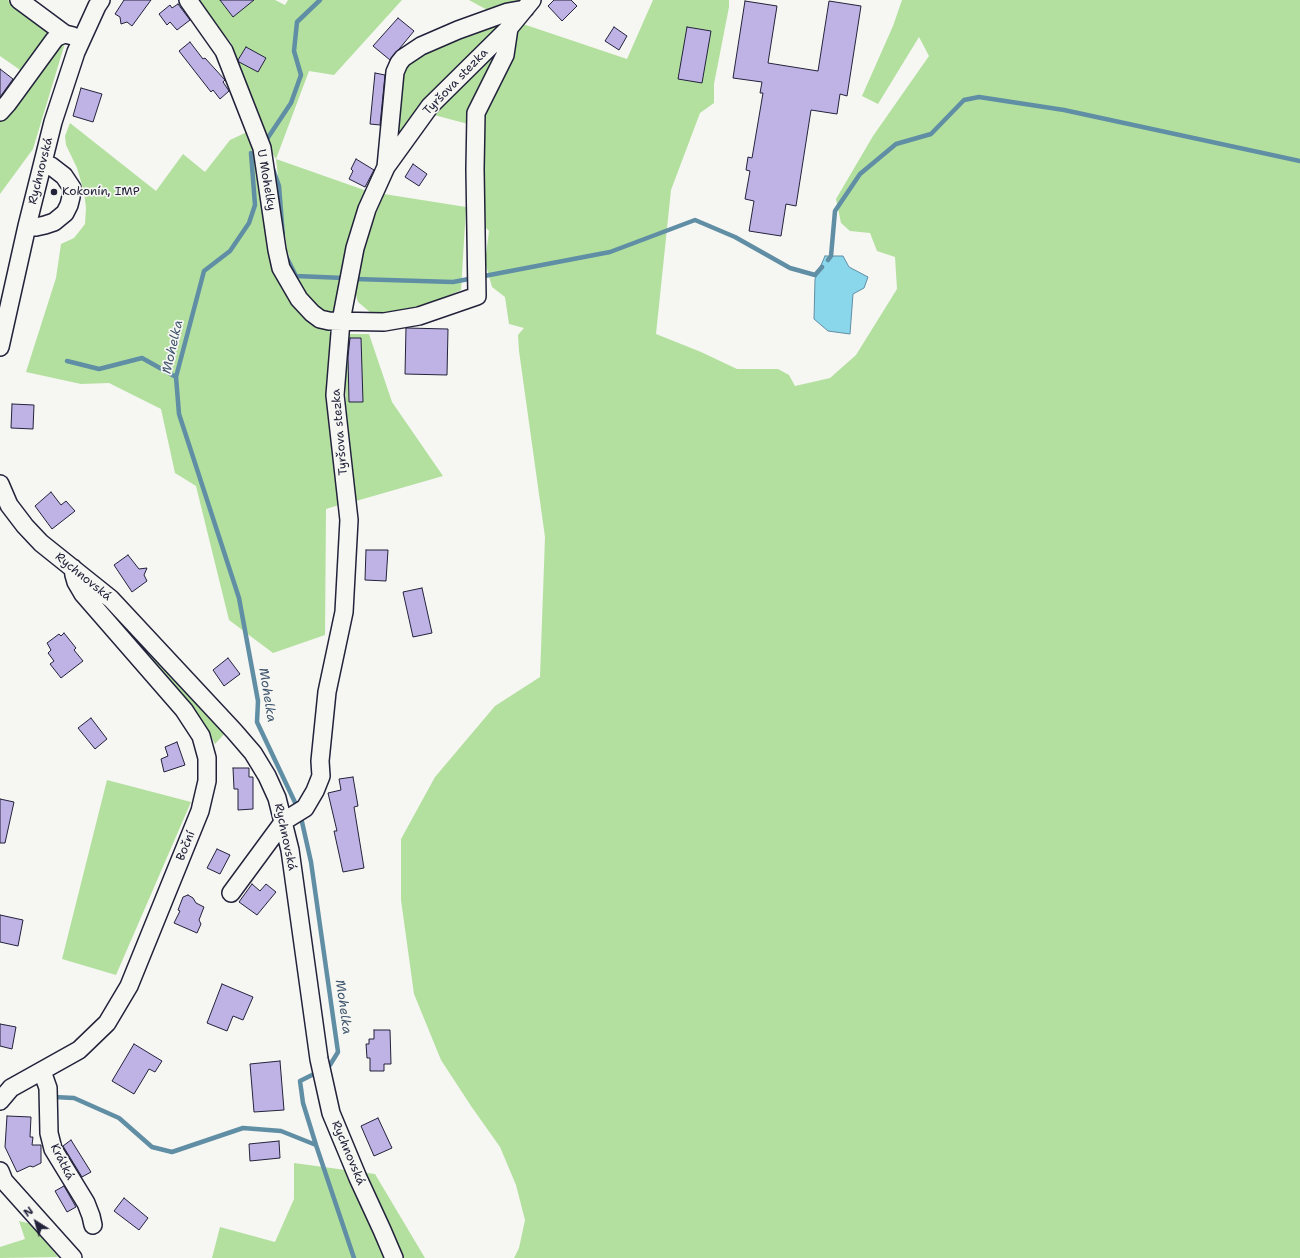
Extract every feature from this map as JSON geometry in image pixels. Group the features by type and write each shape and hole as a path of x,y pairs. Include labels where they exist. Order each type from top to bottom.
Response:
{"street":[{"path":"19,0 73,36"},
{"name":"Rychnovská","path":"0,347 27,226 73,36 101,0"},
{"name":"U Mohelky","path":"188,0 224,51 262,148 281,268 299,299 312,313 320,319 341,322 384,322 419,316 477,296 474,169 476,113 505,55 509,28"},
{"path":"386,168 395,72 403,58 421,46 458,30 529,5"},
{"name":"Tyršova stezka","path":"231,893 315,791 321,776 320,761 327,692 344,612 349,520 335,395 341,322 355,248 367,209 386,168 430,106 509,28 529,5"},
{"path":"0,112 54,40 57,37 73,36"},
{"path":"27,226 45,226 54,222 65,213 72,197 72,188 64,176 51,166 43,163"},
{"name":"Rychnovská","path":"0,484 9,505 25,526 41,543 111,599 234,731 253,753 267,776 277,798 294,815 290,850 323,1084 331,1113 394,1258"},
{"name":"Boční","path":"0,1099 11,1088 79,1050 107,1023 129,986 200,811 207,781 207,758 201,736 197,729 184,710 83,594 76,582 73,568"},
{"name":"Krátká","path":"42,1071 48,1088 49,1133 53,1149 86,1203 93,1225"},
{"path":"0,1171 4,1181 73,1258"}],"green space":[{"path":"0,0 8,0 17,9 65,43 33,149 0,194 0,103 23,72 0,56"},
{"path":"196,0 275,0 285,5 288,0 402,0 334,75 309,71 276,159 259,131 231,43"},
{"path":"469,0 517,0 491,12"},
{"path":"653,0 729,0 729,7 714,84 714,103 700,113 671,190 656,334 701,352 737,369 778,369 789,375 795,386 830,378 856,355 897,289 895,257 877,251 870,233 850,231 841,223 836,199 873,136 929,56 919,37 878,104 862,96 893,26 902,0 1300,0 1300,1258 514,1258 519,1248 525,1220 516,1185 500,1147 441,1060 414,994 401,900 401,839 435,777 495,706 540,677 545,537 519,351 518,335 524,328 509,324 505,297 492,287 485,262 489,231 466,208 461,290 414,311 385,314 371,313 358,302 355,292 364,243 384,194 466,207 468,124 434,115 520,23 627,59"},
{"path":"511,16 394,149 401,70 418,53"},
{"path":"70,123 156,191 183,154 205,172 230,140 247,132 261,177 272,256 313,321 332,333 339,505 326,509 325,635 273,653 229,620 196,486 175,473 161,409 109,383 81,384 26,372 56,278 61,244 74,238 85,224 86,208 84,192 77,168 66,145 65,136"},
{"path":"276,159 367,191 338,314 317,310 301,289 287,250"},
{"path":"343,334 369,334 392,402 443,476 356,501 346,405"},
{"path":"103,600 226,732 215,744 191,705 99,603"},
{"path":"107,780 191,802 116,975 62,959"},
{"path":"294,1163 375,1174 425,1258 212,1258 220,1227 275,1242 294,1199"},
{"path":"19,1221 32,1224 58,1257 0,1258 0,1247 25,1239"}],"water":[{"path":"825,256 843,256 849,267 868,277 864,288 853,294 850,334 828,331 814,319 815,279"}],"building":[{"path":"124,0 151,0 132,26 127,22 121,24 120,17 115,14"},
{"path":"220,0 254,0 233,17"},
{"path":"554,0 571,0 577,6 562,21 548,6"},
{"path":"745,1 777,6 768,63 818,71 829,1 861,6 847,96 840,94 837,114 811,110 796,206 786,204 781,236 749,231 754,201 745,199 750,171 746,170 748,157 752,158 763,93 760,93 762,82 733,78"},
{"path":"178,4 190,20 177,30 170,22 167,25 159,14 170,5 172,8"},
{"path":"398,18 414,31 390,60 373,46"},
{"path":"614,27 627,36 619,50 605,41"},
{"path":"687,27 711,31 702,83 678,79"},
{"path":"190,42 203,59 205,58 225,80 223,82 229,91 220,99 213,90 211,92 179,51"},
{"path":"246,47 266,58 258,72 239,62 238,60"},
{"path":"0,69 13,79 0,97"},
{"path":"375,73 385,75 380,125 370,124"},
{"path":"81,88 102,94 93,122 73,116"},
{"path":"356,159 374,170 365,187 349,179 353,171 351,169"},
{"path":"413,164 427,174 419,186 405,177"},
{"path":"406,328 448,329 447,375 405,374"},
{"path":"350,338 361,338 363,402 349,402 348,357"},
{"path":"12,404 34,405 33,429 11,428"},
{"path":"51,492 61,505 66,501 75,511 52,529 35,506"},
{"path":"366,550 388,550 386,581 365,580"},
{"path":"128,555 139,569 147,568 144,575 147,581 132,592 114,565"},
{"path":"422,588 432,633 413,637 403,592"},
{"path":"64,633 76,648 74,650 83,661 61,678 50,664 54,661 48,653 51,650 47,643 59,634 61,636"},
{"path":"228,658 240,674 224,686 213,670"},
{"path":"91,718 107,739 95,749 78,728"},
{"path":"177,742 185,765 164,772 161,759 168,756 165,747"},
{"path":"233,768 249,768 249,777 253,777 253,809 238,810 238,789 234,789"},
{"path":"353,777 358,806 354,807 364,868 343,872 334,831 337,831 328,793 341,790 339,779"},
{"path":"0,799 14,802 5,843 0,843"},
{"path":"217,849 230,855 220,874 207,868"},
{"path":"252,884 260,891 266,884 276,892 257,915 239,902"},
{"path":"188,895 193,898 196,903 204,907 199,920 201,924 197,933 174,923 180,911 178,910 183,897"},
{"path":"0,915 23,920 18,946 0,942"},
{"path":"222,984 253,997 243,1020 233,1016 227,1031 207,1023"},
{"path":"0,1024 16,1027 12,1049 0,1046"},
{"path":"374,1030 390,1030 391,1064 384,1064 384,1071 370,1071 370,1058 367,1058 366,1044 369,1044 369,1039 374,1039"},
{"path":"134,1044 162,1061 155,1072 149,1069 134,1094 112,1081"},
{"path":"280,1061 284,1110 254,1112 250,1064"},
{"path":"7,1116 31,1117 30,1137 33,1137 32,1145 41,1145 41,1163 17,1172 5,1147"},
{"path":"378,1118 392,1148 374,1156 361,1126"},
{"path":"71,1140 91,1172 82,1177 63,1146"},
{"path":"279,1141 280,1158 250,1161 249,1144"},
{"path":"64,1186 76,1207 67,1212 55,1191"},
{"path":"124,1198 148,1218 139,1230 114,1211"}],"waterway":[{"name":"Mohelka","path":"265,142 291,103 301,75 294,51 297,22 320,0"},
{"path":"828,260 831,256 835,211 860,174 896,144 931,134 964,100 979,97 1064,110 1300,161"},
{"name":"Mohelka","path":"251,153 255,205 249,223 230,251 204,271 176,377 179,414 239,598 258,701 257,722 300,813 311,862 338,1052 330,1065 324,1068"},
{"path":"272,166 279,186 283,237"},
{"path":"355,279 453,282 610,252 695,220 735,237 790,268 815,275 822,267"},
{"path":"286,256 296,276 344,278"},
{"path":"67,361 99,369 142,358 176,377"},
{"name":"Mohelka","path":"318,1072 300,1081 303,1103 354,1258"},
{"path":"54,1097 74,1098 119,1118 152,1147 172,1152 243,1128 281,1131 316,1145"}],"place":[{"name":"Kokonín, IMP","path":"54,192"}]}
